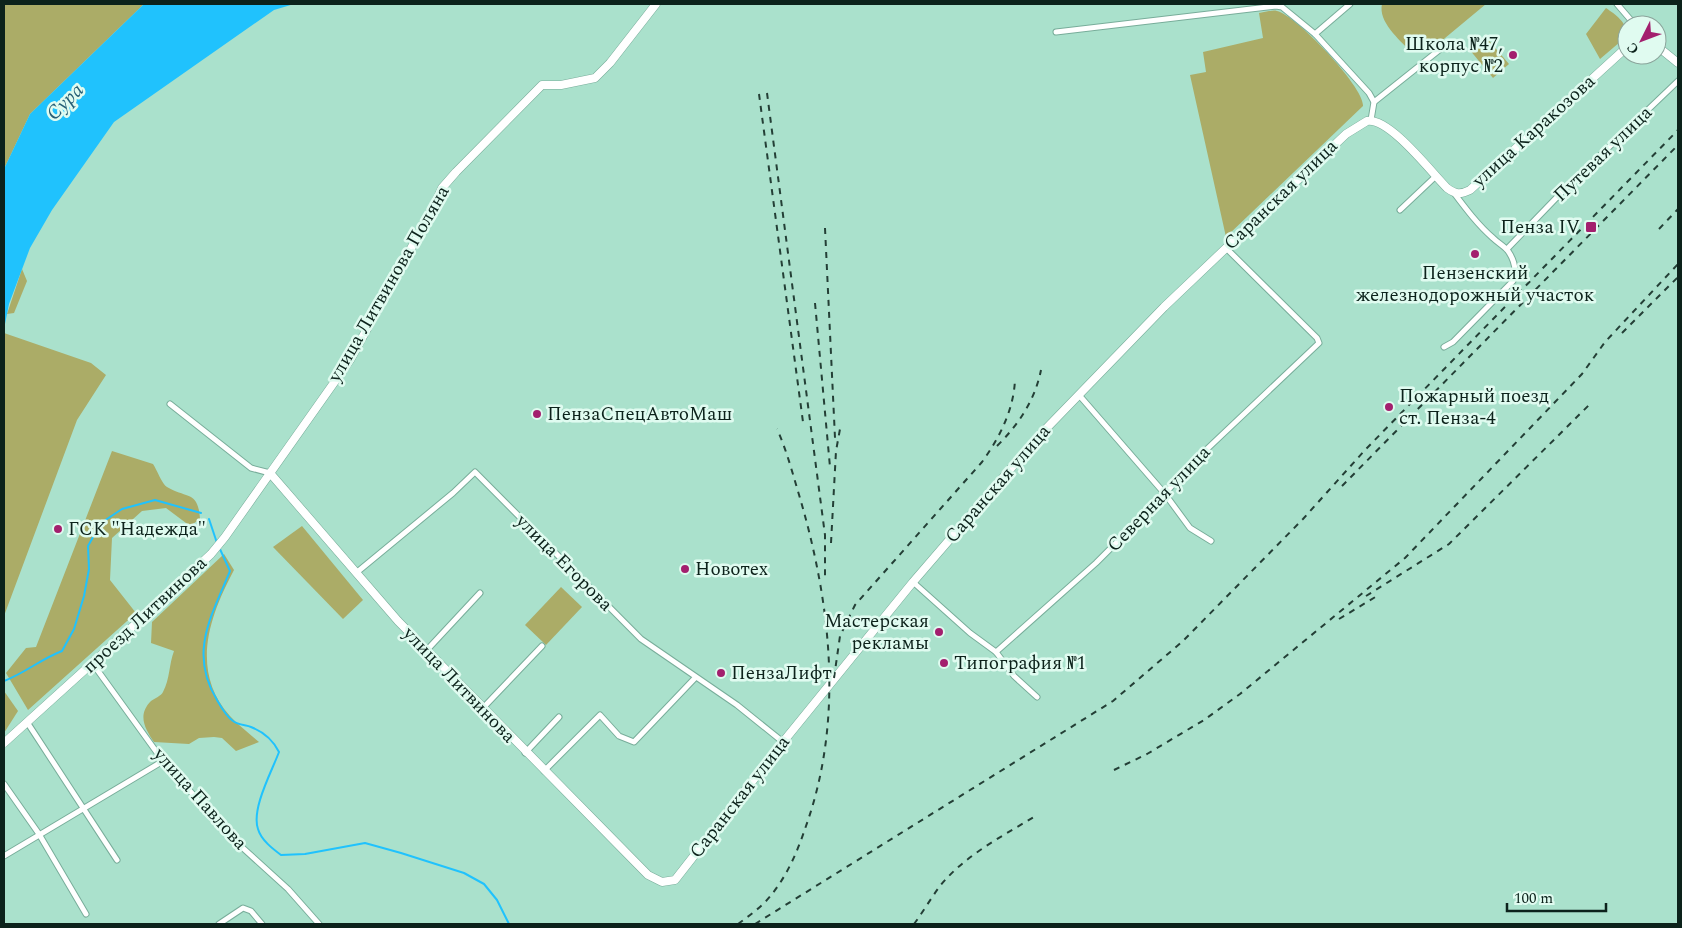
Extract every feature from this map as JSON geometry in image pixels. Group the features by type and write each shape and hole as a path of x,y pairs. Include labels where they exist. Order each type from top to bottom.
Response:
{"main road":[{"name":"улица Литвинова Поляна","path":"270,473 350,360 432,210 442,188 542,85 584,82 602,72 656,4"},
{"path":"1667,54 1678,63"},
{"name":"улица Каракозова","path":"1372,120 1380,123 1398,137 1454,193 1462,194 1470,190 1617,56"},
{"name":"Саранская улица","path":"662,882 675,880 783,742 913,582 1006,472 1164,307 1346,134 1359,124 1372,120"},
{"name":"улица Литвинова","path":"270,473 426,651 648,875 662,882"},
{"name":"проезд Литвинова","path":"4,743 93,664 211,554 270,473"}],"street":[{"path":"1315,34 1350,4"},
{"path":"1617,4 1626,15"},
{"path":"1056,32 1276,6 1291,12 1315,34 1369,93 1374,102 1372,120"},
{"path":"1374,102 1443,47"},
{"name":"Путевая улица","path":"1507,249 1562,192 1678,82"},
{"path":"1400,210 1436,176"},
{"path":"1444,347 1453,342 1513,281 1516,273 1507,249 1494,240 1467,211 1454,193"},
{"name":"Северная улица","path":"996,652 1096,563 1165,494 1188,467 1319,343 1317,338 1226,248"},
{"path":"1079,395 1165,494 1190,528 1211,542"},
{"path":"170,404 251,468 270,473"},
{"name":"улица Егорова","path":"356,573 453,493 475,472 641,639 744,711 783,742"},
{"path":"913,582 970,633 996,652 1014,676 1037,698"},
{"path":"426,651 480,593"},
{"path":"482,709 542,646"},
{"name":"улица Павлова","path":"93,664 163,761 234,840 288,889 319,924"},
{"path":"544,771 600,715 619,736 634,742 695,678"},
{"path":"525,752 559,717"},
{"path":"27,722 117,860"},
{"path":"4,856 163,761"},
{"path":"4,784 39,834 86,914"},
{"path":"219,924 243,908 251,911 262,924"}],"green space":[{"path":"4,4 144,4 30,114 4,169"},
{"path":"1382,4 1486,4 1433,48 1410,51 1386,24 1383,17"},
{"path":"1606,8 1617,16 1617,45 1600,59 1586,34"},
{"path":"1274,11 1286,15 1299,25 1328,53 1353,84 1361,97 1363,106 1226,237 1190,75 1206,72 1203,52 1263,38 1259,13"},
{"path":"1485,36 1509,64 1493,78 1469,49"},
{"path":"22,269 27,281 14,313 7,314"},
{"path":"4,333 91,363 106,375 77,420 4,616"},
{"path":"112,451 153,464 167,487 194,499 197,503 200,519 190,526 166,508 142,511 112,538 110,580 136,613 28,710 6,673 26,648 36,647"},
{"path":"302,526 363,600 343,619 273,547"},
{"path":"224,554 234,570 217,606 211,625 207,662 210,681 218,699 230,716 259,742 236,751 222,738 214,737 199,738 189,744 154,742 145,727 144,711 151,701 163,692 174,651 151,643 152,622"},
{"path":"561,587 582,607 546,645 525,625"},
{"path":"4,691 18,711 4,733"}],"water":[{"name":"Сура","path":"144,4 294,4 274,10 114,122 52,210 30,248 9,304 4,329 4,169 30,114"}],"waterway":[{"path":"4,681 62,651 74,629 84,596 89,569 88,546 101,523 122,509 155,500 201,513"},
{"path":"209,519 217,543"},
{"path":"219,547 230,571 210,619 206,634 204,666 208,683 228,717 235,722 260,731 271,740 279,752 263,790 257,811 258,829 264,840 281,855 305,854 365,843 464,873 484,884 497,900 509,924"}],"railway":[{"path":"767,93 825,535 825,580"},
{"path":"759,94 803,422"},
{"path":"755,924 1113,701 1183,641 1303,519 1365,450 1678,130"},
{"path":"1342,486 1678,145"},
{"path":"1659,229 1678,209"},
{"path":"825,228 835,438"},
{"path":"1114,770 1147,754 1204,720 1240,694 1405,558 1582,374 1605,342 1678,264"},
{"path":"1622,333 1678,277"},
{"path":"815,303 830,467"},
{"path":"997,446 1025,411 1035,391 1041,370"},
{"path":"834,678 840,636 855,605 982,462 995,443 1009,412 1015,379"},
{"path":"1366,596 1449,544 1589,405"},
{"path":"738,924 772,894 788,870 796,853 818,786 825,745 829,703 826,621 819,579 811,538 800,498 787,454 777,429"},
{"path":"831,543 836,451 840,429"},
{"path":"1339,619 1377,596"},
{"path":"914,924 940,886 961,865 985,847 1037,815"}],"place":[{"name":"Школа №47, корпус №2","path":"1513,55"},
{"name":"Пенза IV","path":"1591,227"},
{"name":"Пензенский железнодорожный участок","path":"1475,254"},
{"name":"Пожарный поезд ст. Пенза-4","path":"1389,407"},
{"name":"ПензаСпецАвтоМаш","path":"537,414"},
{"name":"ГСК \"Надежда\"","path":"58,529"},
{"name":"Новотех","path":"685,569"},
{"name":"Мастерская рекламы","path":"939,632"},
{"name":"Типография №1","path":"944,663"},
{"name":"ПензаЛифт","path":"721,673"}]}
